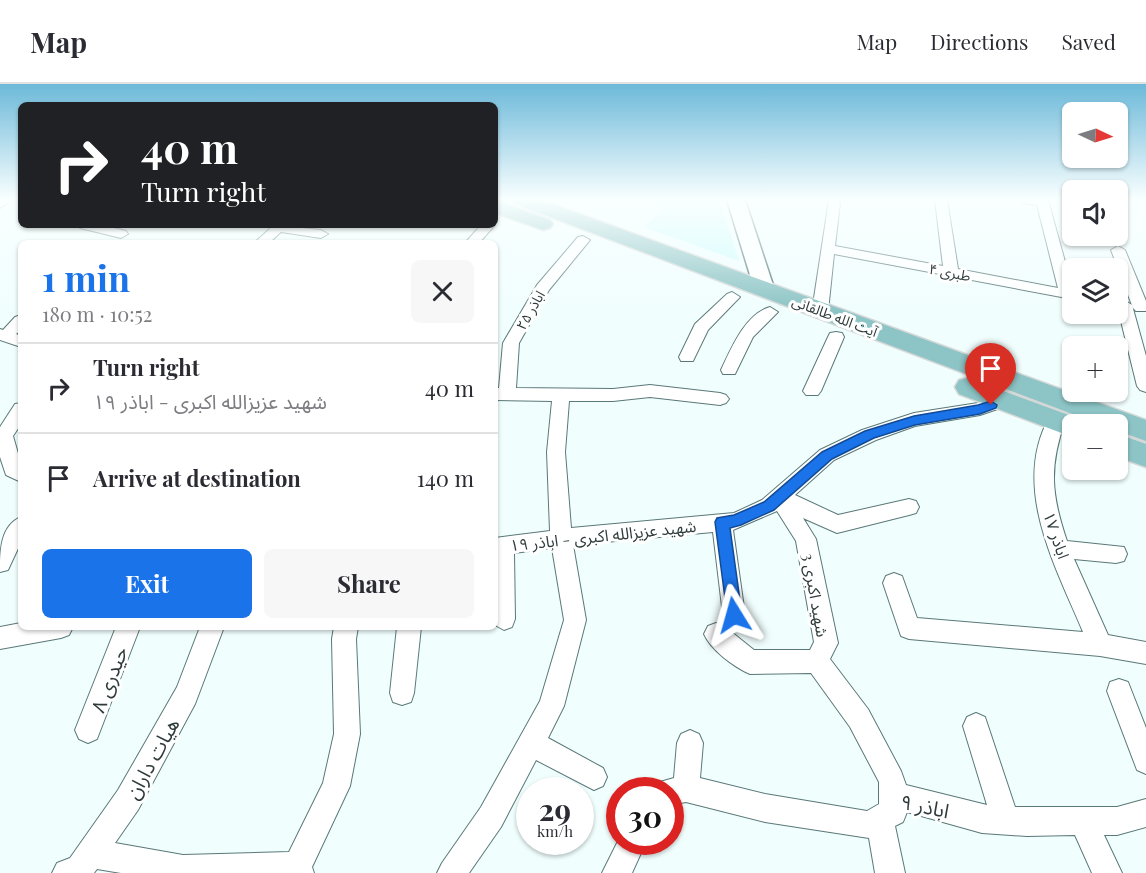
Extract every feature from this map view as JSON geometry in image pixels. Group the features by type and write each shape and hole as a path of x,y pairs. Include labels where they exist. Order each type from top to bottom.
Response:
{"main road":[{"name":"آیت الله طالقانی","path":"574,237 770,312 842,329 914,356 1146,431"},
{"name":"آیت الله طالقانی","path":"587,237 764,288 820,311 842,329"},
{"path":"749,237 764,288"},
{"name":"آیت الله طالقانی","path":"914,356 1003,400 1062,423"},
{"path":"1128,449 1146,456"}],"street":[{"path":"820,311 830,237"},
{"path":"946,237 951,272"},
{"path":"1053,237 1062,267"},
{"name":"اباذر ۲۵","path":"501,394 514,337 542,288 583,240"},
{"name":"طبری ۴","path":"828,249 1062,293"},
{"path":"1118,250 1143,309"},
{"path":"687,357 701,328 732,297"},
{"path":"1128,306 1143,309"},
{"path":"729,370 746,334 770,312"},
{"path":"9,337 18,324"},
{"path":"1126,324 1146,386"},
{"path":"812,391 842,329"},
{"path":"498,337 514,337"},
{"path":"501,394 613,395 650,392 720,399"},
{"path":"452,873 491,817 551,706 574,620 561,538 556,452 561,394"},
{"name":"شهید عزیزالله اکبری - اباذر ۱۹","path":"499,546 736,521 769,506 827,455 869,435 914,420 980,410 1003,400"},
{"path":"18,415 8,436 13,470 18,472"},
{"name":"اباذر ۱۷","path":"1062,428 1044,459 1045,501 1060,549 1100,645"},
{"path":"779,497 837,524 909,507"},
{"name":"شهید اکبری 3","path":"716,634 750,662 817,661 826,643 806,539 779,497"},
{"path":"722,522 734,615"},
{"path":"0,563 10,540 18,530"},
{"path":"499,546 504,619"},
{"path":"1060,549 1116,554"},
{"path":"894,583 909,628 1100,645 1146,653"},
{"path":"0,638 44,630"},
{"name":"حیدری ۸","path":"88,730 127,630"},
{"name":"هیات داران","path":"79,867 128,800 186,695 211,630"},
{"path":"79,867 298,870 336,786 347,734 346,630"},
{"path":"402,693 409,630"},
{"path":"817,661 859,718 892,780 886,807 890,873"},
{"path":"1119,691 1146,761"},
{"path":"976,726 1006,821"},
{"path":"531,743 594,777"},
{"path":"681,777 690,743"},
{"name":"اباذر ۹","path":"684,791 765,808 868,825 886,807 1006,821 1117,821 1146,813"},
{"path":"1083,822 1107,873"},
{"path":"617,873 626,855"}],"shaded area":[{"path":"671,237 731,237 739,261"}],"route":[{"path":"734,615 722,522 736,521 769,506 827,455 869,435 914,420 980,410 991,405"}]}
